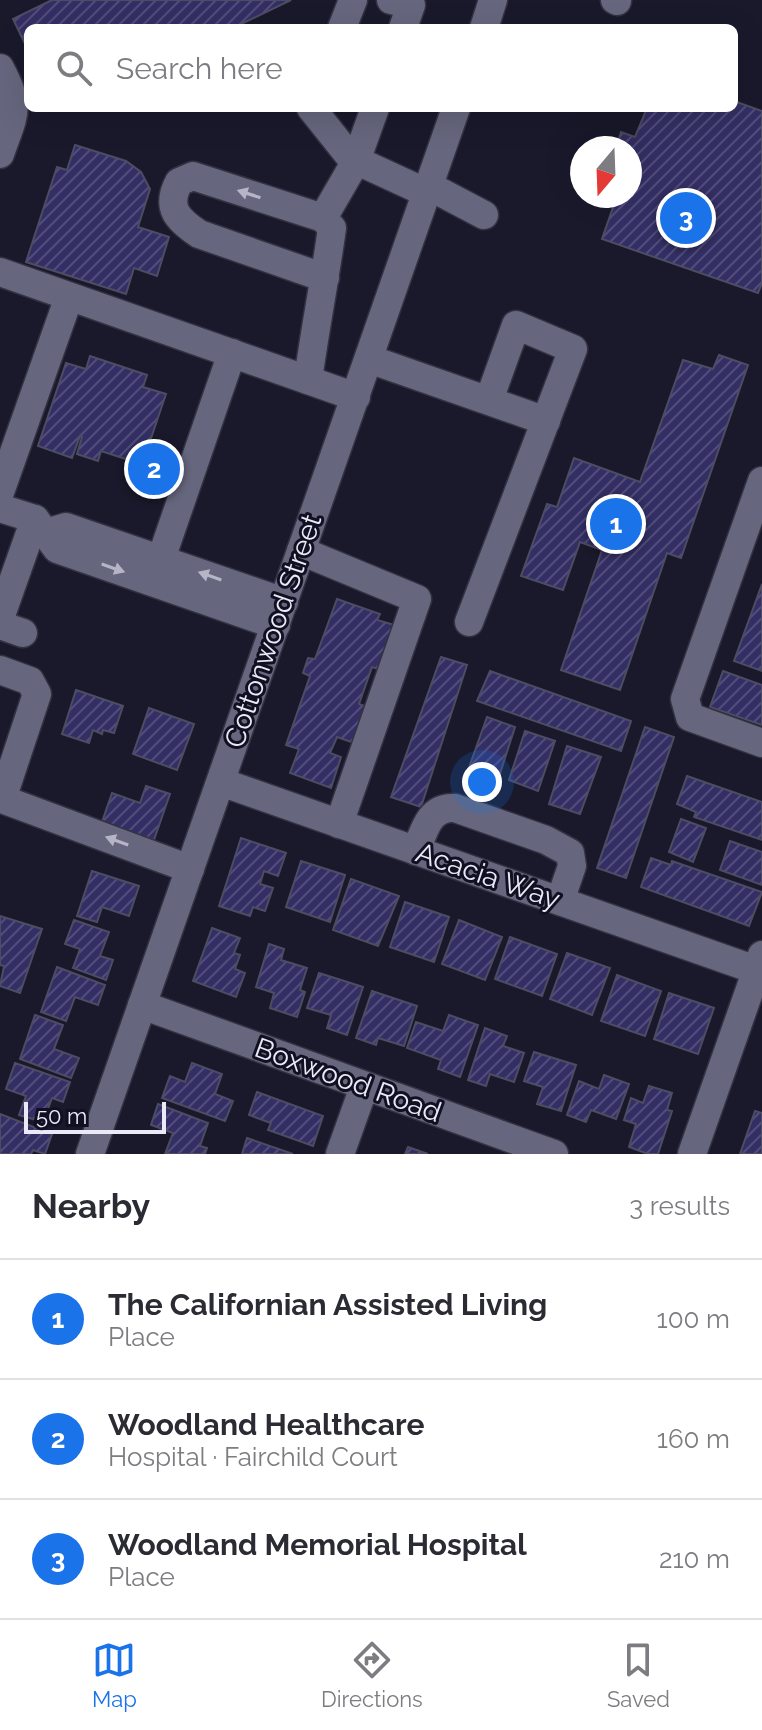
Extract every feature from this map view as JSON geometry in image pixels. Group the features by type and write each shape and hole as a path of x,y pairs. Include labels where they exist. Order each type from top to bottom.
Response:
{"street":[{"path":"344,24 353,0"},
{"path":"391,0 411,5 404,24"},
{"path":"485,24 493,0"},
{"path":"0,68 11,89 15,111 0,154"},
{"path":"314,112 356,161 484,215"},
{"path":"323,218 356,161 374,112"},
{"name":"Cottonwood Street","path":"90,1154 455,112"},
{"path":"308,380 325,278 332,228 323,218 193,176 179,182 172,204 177,217 199,234 325,278"},
{"path":"0,272 356,397"},
{"path":"0,492 69,297"},
{"path":"469,622 573,349 516,325 489,400"},
{"path":"161,559 232,353"},
{"path":"369,359 546,421"},
{"path":"762,481 685,699 690,717 762,743"},
{"path":"0,508 40,526 66,527 161,559 280,613"},
{"path":"40,526 57,549 280,613"},
{"path":"8,625 40,526"},
{"path":"301,551 417,599 339,824"},
{"path":"0,670 30,681 37,694 1,799 190,869"},
{"name":"Acacia Way","path":"221,782 560,901 759,962"},
{"path":"416,851 435,813 442,808 455,808 546,840 570,853 572,866 560,901"},
{"path":"692,1154 759,962"},
{"name":"Boxwood Road","path":"142,1005 554,1154"},
{"path":"340,1154 364,1087"}],"building":[{"path":"52,0 291,0 241,24 24,24 24,42 13,19"},
{"path":"738,102 762,111 762,283 758,293 602,239 613,208 642,208 642,136 635,136 645,112 738,112"},
{"path":"75,145 126,161 141,172 150,189 138,227 169,237 157,276 134,268 126,294 26,262 57,167 67,170"},
{"path":"719,355 748,365 681,558 667,553 620,690 561,670 602,550 580,542 563,590 521,576 547,504 557,507 574,458 640,482 683,360 713,369"},
{"path":"90,356 147,375 143,387 166,394 145,456 138,454 135,462 101,451 98,461 77,454 80,436 72,458 38,446 66,363 86,369"},
{"path":"762,584 762,671 734,661"},
{"path":"337,599 380,614 377,620 401,627 387,672 372,667 359,704 373,709 360,745 337,737 330,753 341,757 331,788 290,773 299,749 286,745 310,676 303,673 308,658 315,659"},
{"path":"441,657 467,665 421,807 391,797"},
{"path":"490,671 631,721 621,751 477,701"},
{"path":"723,671 762,685 762,725 710,707"},
{"path":"76,690 123,706 114,733 103,730 102,734 93,730 89,743 62,734"},
{"path":"149,708 194,724 177,770 133,754"},
{"path":"487,717 515,727 497,783 467,773"},
{"path":"645,727 674,737 626,878 597,868"},
{"path":"525,731 555,741 538,791 509,780"},
{"path":"567,746 601,757 580,814 549,804"},
{"path":"687,776 762,802 762,840 694,817 696,812 677,804"},
{"path":"146,786 170,794 154,840 102,822 112,793 140,803"},
{"path":"681,819 706,828 693,862 669,852"},
{"path":"241,838 286,853 278,876 264,871 260,884 273,888 265,911 253,907 250,916 219,906"},
{"path":"730,841 762,852 762,885 720,870"},
{"path":"651,858 671,865 672,861 762,892 749,926 641,887"},
{"path":"301,861 345,875 330,922 286,907"},
{"path":"92,871 139,886 129,916 102,907 97,922 77,916"},
{"path":"351,879 399,896 378,946 333,930"},
{"path":"405,902 449,917 434,962 390,947"},
{"path":"0,916 42,929 20,993 0,986 4,966 0,965"},
{"path":"74,920 109,932 100,956 113,960 106,980 73,968 80,949 65,944"},
{"path":"459,920 502,937 485,980 442,964"},
{"path":"212,928 240,938 234,953 240,955 235,969 245,973 236,997 193,981"},
{"path":"510,937 557,954 542,996 495,979"},
{"path":"269,944 284,949 281,960 307,968 300,990 305,992 297,1017 270,1008 274,993 256,987"},
{"path":"567,953 610,968 592,1015 550,999"},
{"path":"57,967 105,985 98,1005 75,997 66,1021 41,1012"},
{"path":"319,973 363,987 347,1035 327,1028 331,1015 307,1008"},
{"path":"617,975 661,991 645,1036 601,1021"},
{"path":"372,991 417,1006 404,1046 378,1038 376,1045 356,1038"},
{"path":"669,993 714,1008 698,1054 654,1039"},
{"path":"35,1015 63,1025 54,1049 79,1058 71,1078 20,1059"},
{"path":"449,1015 478,1025 460,1077 438,1069 441,1060 407,1048 416,1022 443,1031"},
{"path":"485,1028 507,1036 503,1046 524,1053 514,1082 490,1074 486,1086 468,1080"},
{"path":"534,1052 576,1065 561,1111 537,1104 543,1087 524,1081"},
{"path":"15,1063 70,1082 63,1102 52,1098 43,1122 19,1115 26,1096 6,1089"},
{"path":"192,1063 222,1074 215,1094 233,1101 225,1121 162,1098 170,1076 185,1082"},
{"path":"604,1075 629,1084 616,1119 591,1110 586,1122 567,1115 579,1081 599,1089"},
{"path":"649,1086 672,1093 667,1110 672,1111 658,1154 629,1147 636,1124 624,1120 631,1098 643,1103"},
{"path":"257,1092 323,1116 313,1146 268,1130 271,1123 249,1115"},
{"path":"158,1104 208,1123 200,1146 207,1148 205,1154 165,1154 173,1133 151,1125"},
{"path":"755,1111 762,1113 762,1154 740,1154"},
{"path":"0,1114 52,1134 45,1154 33,1150 31,1154 0,1154"},
{"path":"247,1138 293,1154 242,1154"},
{"path":"408,1147 428,1154 405,1154"}],"place":[{"name":"Woodland Memorial Hospital","path":"686,218"},
{"name":"Woodland Healthcare","path":"154,469"},
{"name":"The Californian Assisted Living","path":"616,524"}]}
